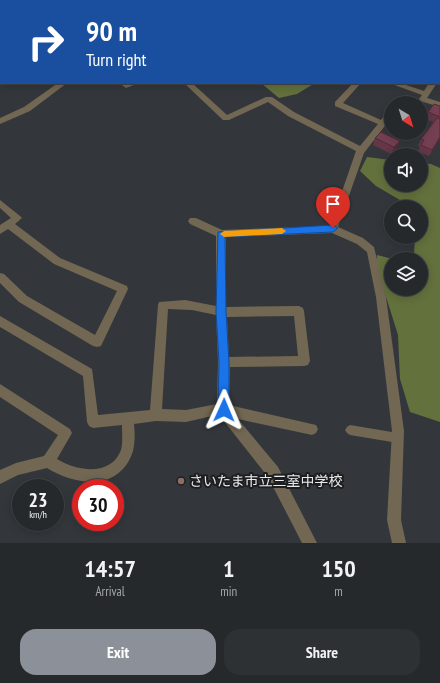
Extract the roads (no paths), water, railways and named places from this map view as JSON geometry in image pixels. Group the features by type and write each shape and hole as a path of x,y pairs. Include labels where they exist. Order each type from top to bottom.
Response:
{"street":[{"path":"0,121 27,109 56,84"},
{"path":"189,84 226,118 269,99 291,114 361,150"},
{"path":"333,228 361,150 382,123 338,104 356,84"},
{"path":"395,84 419,96"},
{"path":"424,96 432,84"},
{"path":"428,100 440,105"},
{"path":"0,203 17,218 4,227 57,261 123,289 97,342 23,299 0,277"},
{"path":"194,221 221,234 333,228 360,241 371,250 381,297 398,431 394,520 399,543"},
{"path":"221,234 221,312 224,362 224,410 273,472 310,543"},
{"path":"156,415 163,305 200,305 221,312 299,310 304,361 224,362"},
{"path":"0,321 88,373 93,422 156,415 186,416 212,410 224,410 312,429"},
{"path":"0,390 66,433 48,461"},
{"path":"0,477 16,469 48,461 76,475 98,475 109,473 120,466 126,455 128,444 128,419"}],"lane":[{"path":"350,430 398,438"}],"place":[{"name":"さいたま市立三室中学校","path":"181,481"}]}
